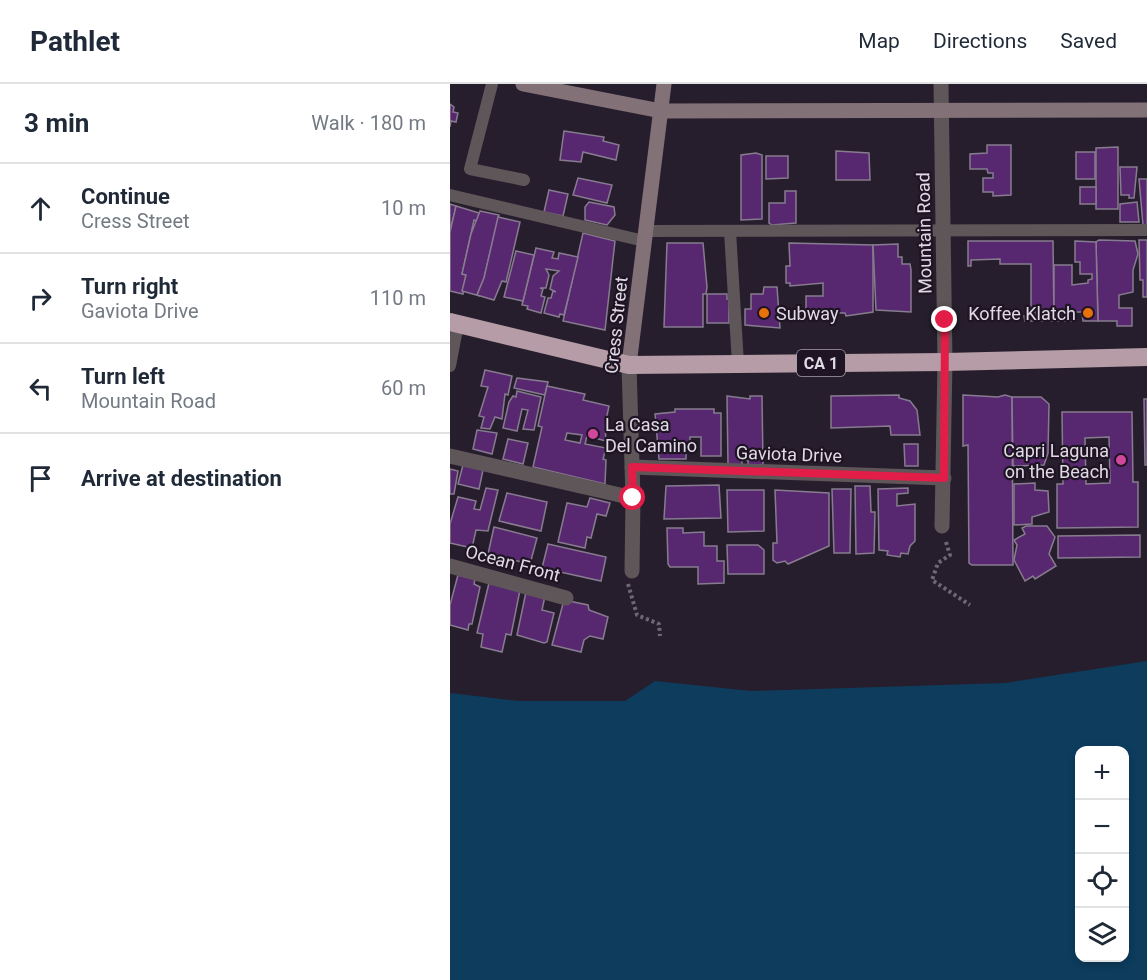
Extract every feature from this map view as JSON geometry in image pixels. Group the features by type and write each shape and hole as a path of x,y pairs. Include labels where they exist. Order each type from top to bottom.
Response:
{"highway":[{"name":"CA 1","path":"454,323 629,365 945,362 1147,357"}],"main road":[{"path":"523,84 661,111 1147,110"},
{"name":"Cress Street","path":"629,365 664,84"}],"street":[{"name":"Mountain Road","path":"941,84 945,362 942,526"},
{"name":"Cress Street","path":"629,365 633,498 629,573"},
{"path":"450,456 633,498"},
{"name":"Gaviota Drive","path":"632,467 944,478"},
{"name":"Ocean Front","path":"450,566 566,598"}],"lane":[{"path":"492,84 470,170 524,180"},
{"path":"450,195 645,236 730,231 1147,230"},
{"path":"730,231 738,364"},
{"path":"450,366 454,323"}],"path":[{"path":"946,542 950,555 938,563 932,580 970,605"},
{"path":"629,573 637,615 659,624 660,636"}],"water":[{"path":"1147,661 1147,980 450,980 450,693 519,701 625,701 655,681 751,691 1005,683"}],"building":[{"path":"450,104 454,107 453,112 458,113 456,122 451,121 450,127"},
{"path":"564,131 604,137 603,141 619,145 616,160 583,152 581,162 560,160"},
{"path":"987,145 1011,145 1011,195 993,196 993,192 983,192 983,178 993,178 993,173 988,173 987,169 970,169 970,154 987,153"},
{"path":"1118,147 1118,209 1096,209 1096,148"},
{"path":"836,151 869,153 870,180 836,180"},
{"path":"1076,152 1095,152 1095,179 1076,179"},
{"path":"756,153 762,155 762,219 741,220 741,155"},
{"path":"766,156 788,156 788,178 766,179"},
{"path":"1120,167 1137,167 1134,198 1121,195"},
{"path":"578,178 612,185 607,203 573,195"},
{"path":"1139,179 1147,179 1147,225 1143,225"},
{"path":"1080,187 1096,187 1096,204 1080,204"},
{"path":"549,190 568,194 563,216 544,212"},
{"path":"785,191 796,191 796,223 772,225 769,223 769,203 785,203"},
{"path":"589,202 614,207 615,215 607,225 585,220 585,207"},
{"path":"1137,202 1139,222 1120,222 1120,204"},
{"path":"450,204 456,206 450,232"},
{"path":"456,206 479,213 477,221 474,220 462,274 466,275 463,294 450,291 450,232"},
{"path":"480,211 499,215 484,278 477,295 480,296 462,291 466,275 462,274 471,234"},
{"path":"498,217 520,222 506,282 502,281 494,300 477,295 484,278"},
{"path":"583,233 615,241 605,330 563,321"},
{"path":"1099,240 1135,241 1138,254 1133,270 1133,292 1119,295 1119,308 1132,308 1132,326 1117,326 1117,321 1098,321 1096,242"},
{"path":"1139,240 1147,240 1147,297 1143,297 1143,280 1140,280"},
{"path":"968,241 1053,241 1054,321 1025,321 1024,316 1036,316 1036,312 1031,312 1031,264 1000,264 1000,259 971,260 971,266 968,266"},
{"path":"1075,241 1096,242 1098,321 1083,321 1082,312 1072,312 1072,321 1054,321 1054,265 1072,265 1072,285 1088,283 1088,280 1092,279 1092,274 1080,274 1080,262 1075,262"},
{"path":"667,243 703,243 707,287 706,294 703,294 703,327 664,327"},
{"path":"789,243 873,245 873,312 846,316 845,313 806,313 806,296 823,296 823,283 790,286 790,283 786,283 786,266 790,266"},
{"path":"898,244 898,257 902,257 902,264 910,264 911,312 876,310 873,245"},
{"path":"536,248 554,252 552,258 558,259 559,253 578,257 564,315 560,314 559,317 544,313 548,298 551,298 553,291 556,292 550,289 553,276 559,271 546,269 549,275 546,288 540,288 543,289 541,296 545,297 541,313 522,305"},
{"path":"516,251 534,255 523,301 504,297"},
{"path":"764,287 777,287 780,328 745,325 745,309 751,309 751,294 763,294"},
{"path":"707,294 727,294 729,323 707,323"},
{"path":"485,370 512,376 508,395 505,394 502,419 495,417 490,429 481,428 484,417 479,416 488,387 481,386"},
{"path":"517,378 548,382 545,395 514,388"},
{"name":"La Casa Del Camino","path":"547,386 585,394 583,400 609,406 605,425 606,441 587,436 585,444 606,448 603,459 606,460 605,484 533,467 542,427 538,426","holes":["567,433 582,435 580,443 565,440"]},
{"path":"517,391 541,397 534,430 523,429 528,410 522,409 517,431 503,428 509,402 513,396 516,397"},
{"path":"899,395 899,398 910,401 917,410 920,435 891,435 890,426 831,428 831,396"},
{"path":"963,395 1012,397 1013,565 972,565 969,563 968,445 963,446"},
{"path":"727,396 750,399 750,396 762,396 763,465 748,465 748,460 742,460 742,465 728,465"},
{"path":"1012,397 1041,397 1049,404 1048,453 1044,465 1013,466"},
{"path":"1144,399 1147,399 1147,465 1145,465"},
{"path":"675,409 714,409 714,413 721,413 721,456 701,456 701,437 690,437 690,447 686,447 686,459 659,459 655,414 675,412"},
{"name":"Capri Laguna on the Beach","path":"1062,412 1132,412 1133,482 1138,482 1138,527 1057,528 1057,484 1063,484","holes":["1109,437 1110,483 1086,484 1085,438"]},
{"path":"477,430 497,433 492,454 473,449"},
{"path":"508,439 528,443 523,464 503,459"},
{"path":"904,444 918,444 918,466 905,466"},
{"path":"463,465 483,470 479,489 458,484"},
{"path":"450,469 458,471 454,494 450,494"},
{"path":"1035,483 1035,490 1048,491 1049,512 1032,517 1032,524 1014,525 1014,484"},
{"path":"719,485 721,518 664,519 666,486"},
{"path":"855,486 870,486 871,512 875,512 874,553 856,554"},
{"path":"486,488 498,490 488,531 476,530 472,548 450,543 450,524 458,497 476,501 474,509 480,510"},
{"path":"908,488 908,493 897,494 897,506 915,504 915,541 910,546 908,554 901,553 900,557 887,555 888,551 879,550 878,489"},
{"path":"832,489 851,489 850,553 834,553"},
{"path":"727,490 764,490 764,531 728,532"},
{"path":"775,490 829,493 829,546 788,564 785,561 777,563 773,560 773,543 777,543"},
{"path":"507,493 547,502 541,531 499,521"},
{"path":"590,498 610,503 606,516 597,514 591,538 587,537 585,548 558,542 567,503 587,507"},
{"path":"1047,526 1055,537 1049,554 1056,566 1035,579 1033,576 1025,581 1014,560 1017,545 1014,540 1025,534 1022,528"},
{"path":"494,527 537,538 530,564 488,554"},
{"path":"667,528 683,528 683,533 704,532 704,546 717,546 717,561 724,561 724,583 698,584 698,567 670,567"},
{"path":"1140,535 1140,557 1058,558 1058,536"},
{"path":"548,544 606,557 601,581 542,568"},
{"path":"727,545 758,545 764,550 764,574 728,574"},
{"path":"458,575 475,579 474,584 480,587 472,624 469,624 468,630 450,625 450,605"},
{"path":"489,583 520,590 511,635 506,634 502,652 481,647 483,634 477,633"},
{"path":"526,592 545,596 542,610 554,613 547,642 517,635"},
{"path":"564,600 588,605 589,610 608,617 603,639 590,636 584,640 581,652 552,645"}],"place":[{"name":"Subway","path":"764,313"},
{"name":"Koffee Klatch","path":"1088,313"},
{"name":"La Casa Del Camino","path":"593,434"},
{"name":"Capri Laguna on the Beach","path":"1121,460"}],"route":[{"path":"633,498 632,467 944,478 945,320"}]}
